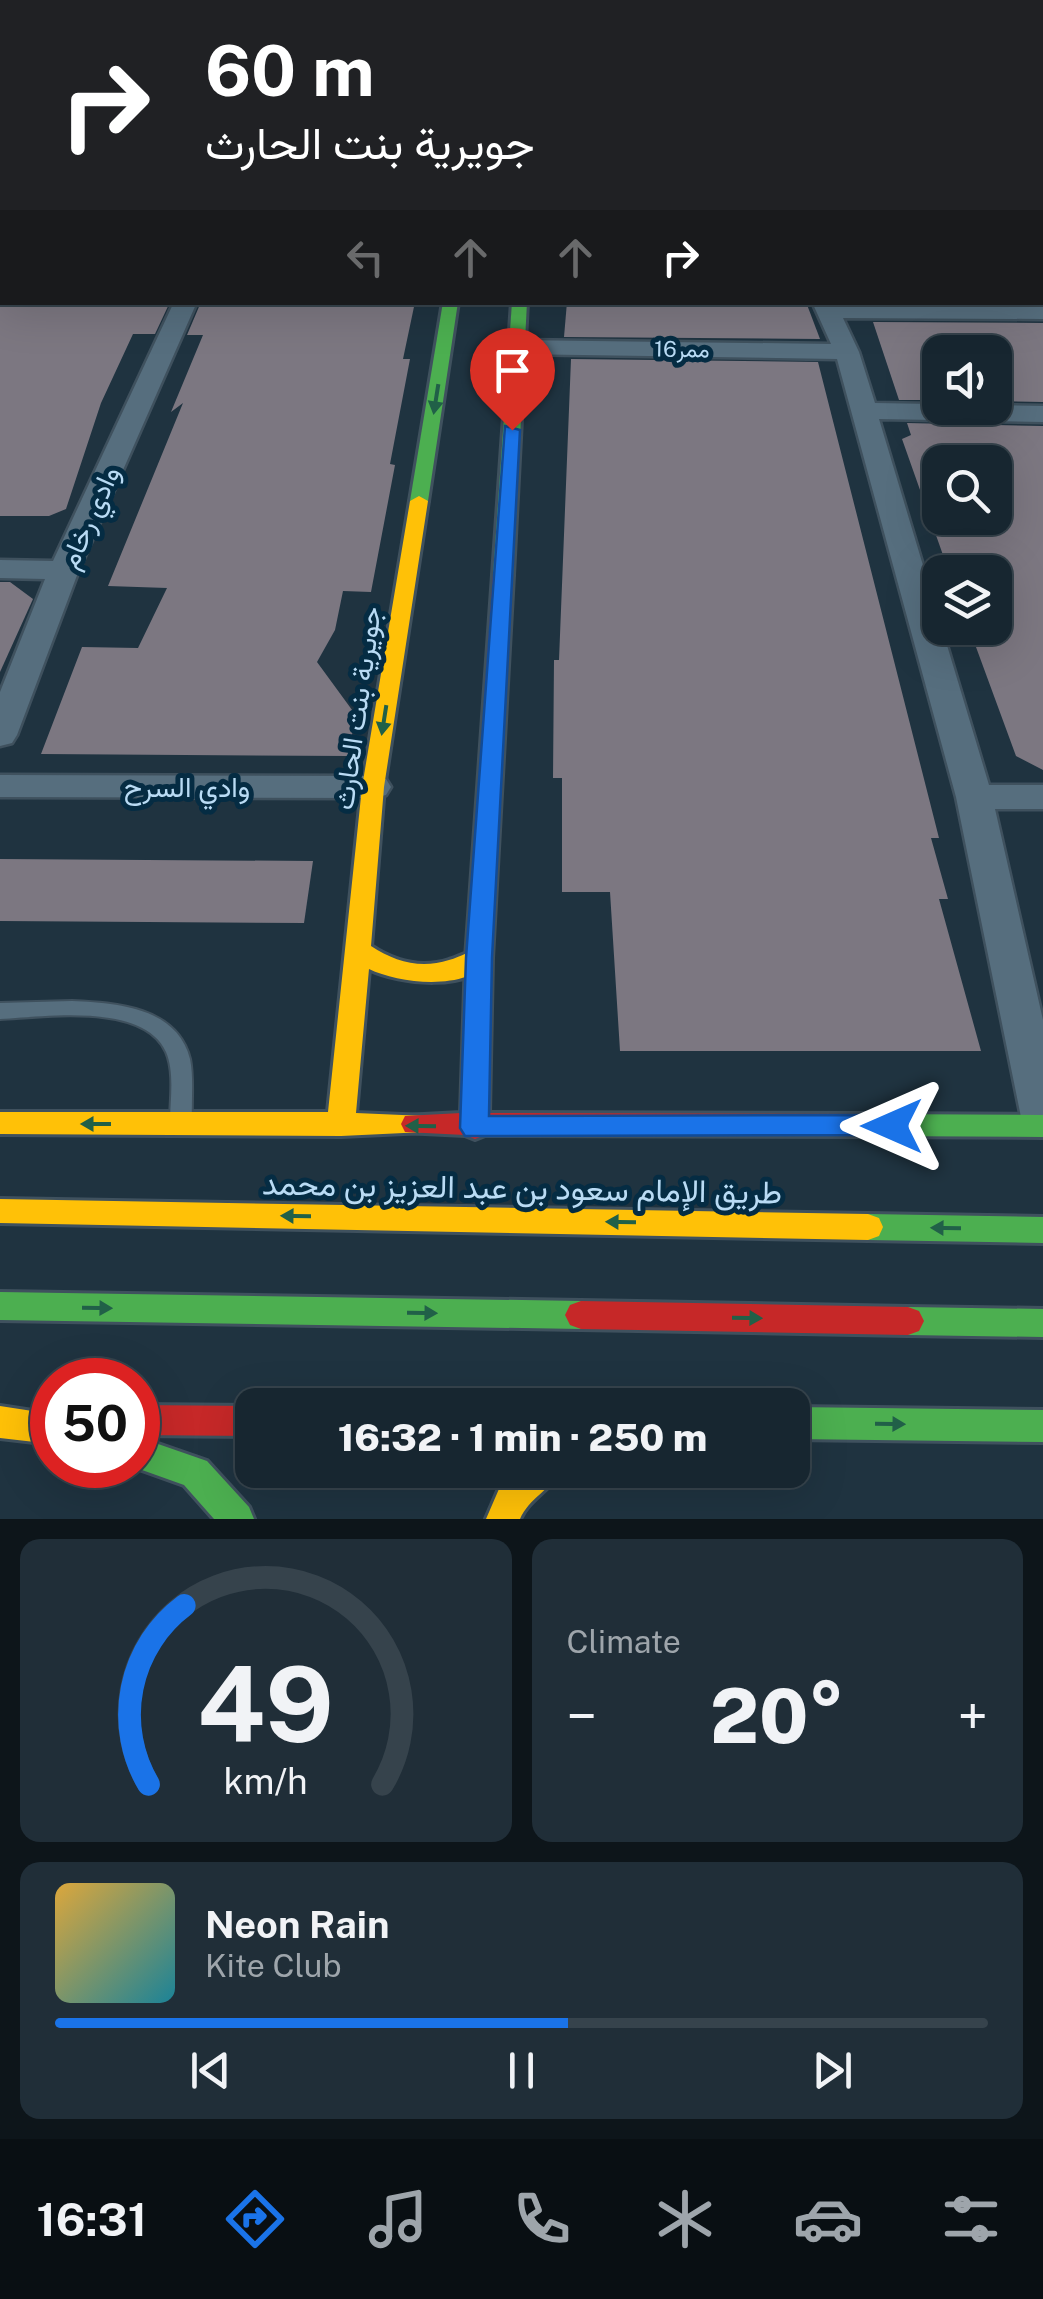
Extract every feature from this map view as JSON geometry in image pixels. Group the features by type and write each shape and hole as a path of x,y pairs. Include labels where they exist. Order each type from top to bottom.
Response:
{"street":[{"name":"وادي رخام","path":"0,735 64,570 185,305"},
{"path":"1043,312 824,307 847,352 974,796 1043,1116"},
{"path":"449,312 499,335"},
{"name":"جويرية بنت الحارث","path":"341,1125 373,787 449,312"},
{"path":"442,355 450,346 499,335"},
{"path":"475,1128 499,335"},
{"name":"ممر16","path":"499,335 847,352"},
{"path":"865,412 1043,414"},
{"path":"0,570 64,570"},
{"name":"وادي السرح","path":"0,786 373,787"},
{"path":"974,796 1043,798"},
{"path":"358,951 387,969 419,975 461,970 479,958"},
{"path":"0,1123 475,1128 1043,1126"},
{"name":"طريق الإمام سعود بن عبد العزيز بن محمد","path":"0,1211 1043,1230"},
{"path":"0,1306 1043,1323"},
{"path":"0,1421 30,1420"},
{"path":"160,1420 235,1421"},
{"path":"0,1421 30,1426"},
{"path":"810,1423 1043,1426"},
{"path":"160,1461 195,1473 236,1519"},
{"path":"503,1519 514,1494 522,1488"}],"lane":[{"path":"0,1011 120,1010 162,1026 178,1053 181,1124"}],"building":[{"path":"0,305 169,305 155,334 133,334 101,403 66,509 49,516 0,516"},
{"path":"200,305 414,305 403,359 410,359 390,464 395,465 371,592 343,591 335,630 317,662 355,714 349,756 41,754 82,647 138,648 167,588 108,586 183,403 171,412 203,335 187,335"},
{"path":"567,305 807,305 820,339 564,337"},
{"path":"873,322 1043,323 1043,402 1012,401 1012,335 922,335 922,400 899,400"},
{"path":"571,359 818,362 939,838 931,838 948,899 939,899 981,1051 620,1051 610,892 562,892 562,778 553,778 554,660 559,660"},
{"path":"907,423 1043,426 1043,770 1016,756 975,645 1012,645 1012,555 943,555 936,535 1012,535 1012,445 922,445 922,496 902,439 911,435"},
{"path":"0,582 10,582 33,599 0,672"},
{"path":"0,859 313,861 304,923 0,921"}],"traffic: fast":[{"path":"419,501 451,305"},
{"path":"503,575 520,305"},
{"path":"868,1125 1043,1126"},
{"path":"868,1227 1043,1230"},
{"path":"0,1306 581,1315"},
{"path":"908,1321 1043,1323"},
{"path":"810,1423 1043,1426"},
{"path":"160,1461 195,1473 237,1519"}],"traffic: slow":[{"path":"341,1125 373,787 419,501"},
{"path":"359,951 388,967 418,974 448,970 479,958"},
{"path":"0,1123 415,1124"},
{"path":"0,1211 868,1227"},
{"path":"0,1422 30,1426"},
{"path":"503,1519 514,1494 521,1488"}],"traffic: jam":[{"path":"475,1128 479,958 503,575"},
{"path":"415,1124 868,1125"},
{"path":"581,1315 908,1321"},
{"path":"160,1420 235,1421"}],"route":[{"path":"512,430 479,958 475,1128 892,1126"}]}
